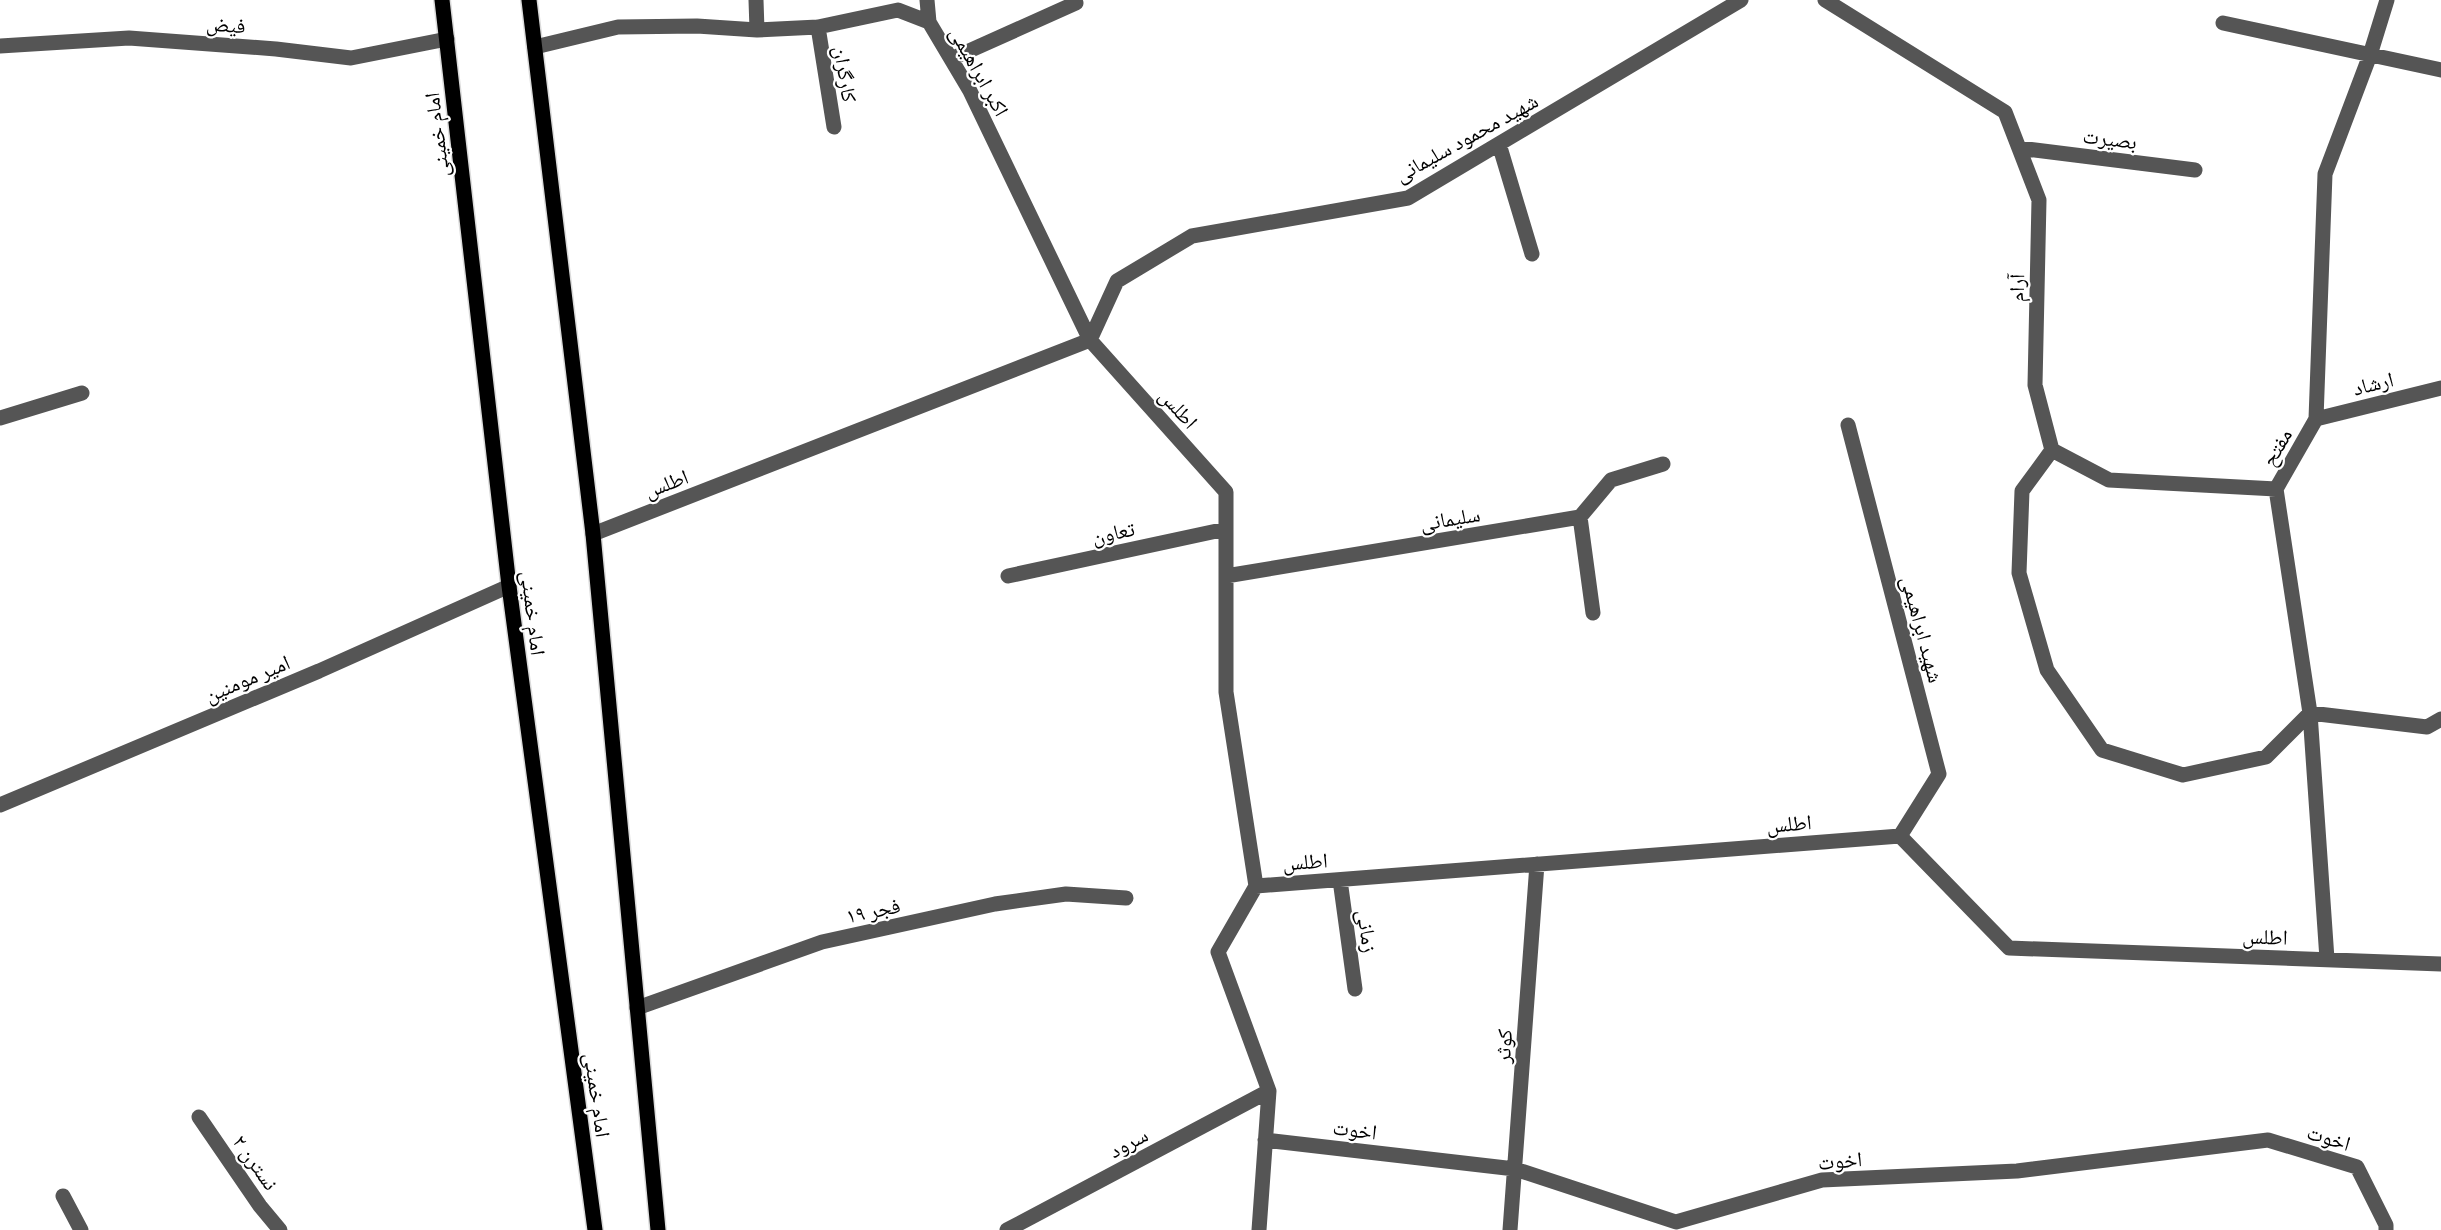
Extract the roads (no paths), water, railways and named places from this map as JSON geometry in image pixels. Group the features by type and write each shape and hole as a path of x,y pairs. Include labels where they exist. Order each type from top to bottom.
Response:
{"main road":[{"name":"امام خمینی","path":"442,0 509,586 595,1230"},
{"path":"529,0 593,534 658,1230"}],"street":[{"path":"756,0 757,30"},
{"path":"927,0 929,22"},
{"name":"شهید محمود سلیمانی","path":"1090,340 1117,281 1192,236 1408,198 1741,0"},
{"name":"آرام","path":"1824,0 2005,112 2039,200 2035,385 2052,450"},
{"name":"مفتح","path":"2327,959 2310,712 2276,489 2316,419 2325,174 2370,55 2387,0"},
{"path":"951,59 1076,3"},
{"name":"اکبر ابراهیمی","path":"534,47 618,27 697,26 757,30 818,27 898,10 929,22 970,91 1090,340"},
{"path":"2223,23 2441,70"},
{"name":"کارگران","path":"818,27 834,127"},
{"name":"فیض","path":"0,46 129,38 276,49 351,58 447,39"},
{"path":"1499,144 1532,254"},
{"name":"بصیرت","path":"2019,148 2195,170"},
{"name":"اطلس","path":"593,534 1090,340 1226,492 1226,692 1256,886 1900,836 2009,948 2441,964"},
{"name":"ارشاد","path":"2316,419 2441,388"},
{"path":"0,418 82,393"},
{"name":"شهید ابراهیمی","path":"1848,425 1939,774 1900,836"},
{"path":"2276,489 2109,480 2052,450 2022,490 2019,573 2047,670 2102,750 2183,775 2266,757 2310,712 2427,727 2441,719"},
{"path":"1593,613 1580,517 1611,480 1663,464"},
{"name":"سلیمانی","path":"1226,576 1580,517"},
{"name":"تعاون","path":"1008,576 1226,529"},
{"name":"امیر مومنین","path":"0,805 319,671 509,586"},
{"name":"کوثر","path":"1510,1230 1537,864"},
{"name":"زمانی","path":"1340,880 1355,988"},
{"path":"1256,886 1218,952 1269,1090 1259,1230"},
{"name":"فجر ۱۹","path":"637,1008 822,942 995,904 1066,894 1126,898"},
{"name":"سرود","path":"1006,1230 1029,1224 1269,1090"},
{"name":"نسترن ۲","path":"199,1117 260,1206 280,1230"},
{"name":"اخوت","path":"1265,1140 1515,1169 1676,1222 1822,1180 2018,1171 2268,1140 2357,1167 2386,1225 2386,1230"},
{"path":"63,1196 81,1230"}]}
